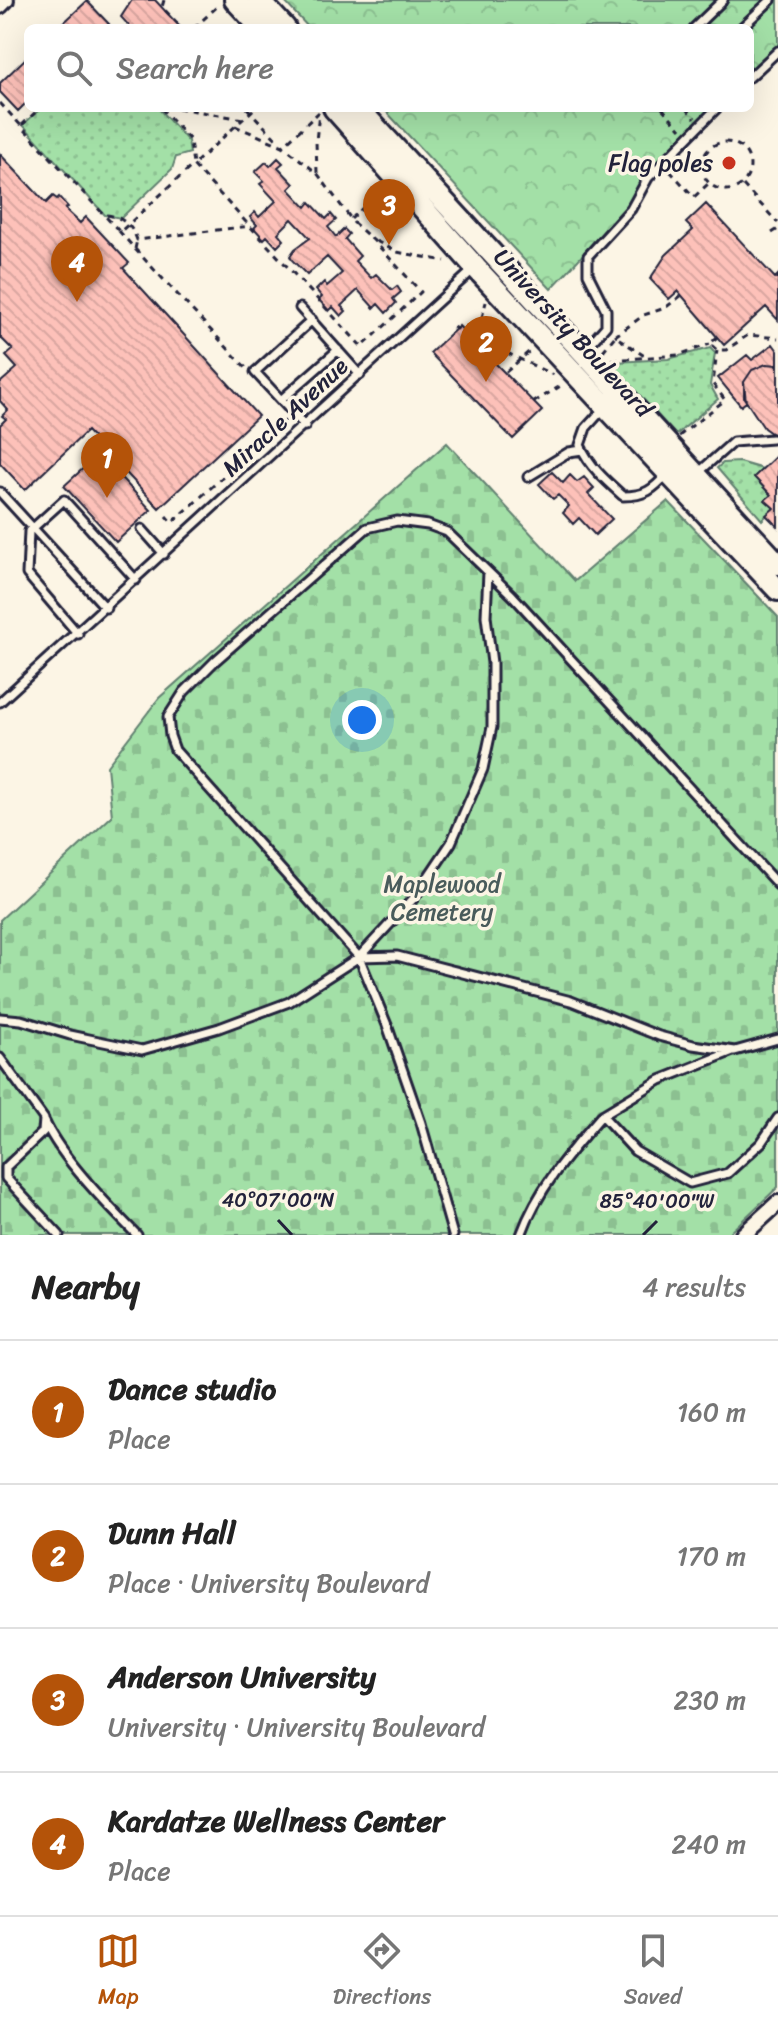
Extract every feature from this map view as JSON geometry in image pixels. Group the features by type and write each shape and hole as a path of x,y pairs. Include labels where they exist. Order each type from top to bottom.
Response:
{"main road":[{"path":"259,0 281,24"},
{"path":"229,1 256,24"},
{"name":"University Boulevard","path":"328,112 483,261 591,354 675,466 778,590"},
{"name":"University Boulevard","path":"361,112 606,405 675,466 696,475 778,564"}],"street":[{"path":"0,6 6,0"},
{"path":"743,1235 778,1203"}],"lane":[{"path":"698,24 723,0"},
{"path":"745,24 771,0"},
{"path":"754,73 778,51"},
{"path":"591,354 606,326 606,310 588,274 588,256 631,209 648,178 713,112"},
{"name":"Miracle Avenue","path":"0,702 483,261"},
{"path":"300,308 360,375"},
{"path":"305,426 255,372 312,320"},
{"path":"281,400 338,350"},
{"path":"606,405 586,428 580,445 597,472 623,496 643,496 675,466"},
{"path":"696,475 733,442 772,439"},
{"path":"528,477 569,452 582,450"},
{"path":"0,492 106,608"},
{"path":"78,634 27,574 29,531 64,500 136,580"},
{"path":"453,1235 421,1123 387,1025 359,957 175,750 168,717 184,692 367,528 397,521 428,525 447,532 512,595 778,885"},
{"path":"142,529 164,554"},
{"path":"0,1018 21,1020 70,1035 142,1050 219,1028 289,1002 359,957 414,898 451,843 483,769 492,727 492,663 486,616 488,572"},
{"path":"359,957 397,956 571,1001 659,1036 735,1051"},
{"path":"521,1235 531,1208 567,1155 602,1115 660,1080 735,1051 778,1039"},
{"path":"0,1058 44,1119 51,1136 137,1235"},
{"path":"602,1115 635,1151 690,1183 728,1173 761,1143 778,1118"},
{"path":"44,1119 43,1132 3,1169 6,1178 59,1235"}],"path":[{"path":"164,0 162,7 178,24"},
{"path":"199,24 229,1"},
{"path":"0,103 120,232 248,112"},
{"path":"22,125 36,112"},
{"path":"165,112 190,140 193,165 362,347 421,292 351,219 317,173 282,145 251,112"},
{"path":"202,112 243,119"},
{"path":"282,145 321,112"},
{"path":"317,173 316,141 324,112"},
{"path":"668,112 688,136"},
{"path":"235,126 282,145"},
{"path":"722,143 738,146 748,158 749,172 742,184 727,190 709,183 703,173 704,157 708,150 722,143"},
{"path":"668,169 694,197 709,183"},
{"path":"351,219 395,177"},
{"path":"742,184 778,226 772,233"},
{"path":"105,215 116,216 129,225 137,240 135,249"},
{"path":"105,215 249,371"},
{"path":"137,240 250,226"},
{"path":"373,240 397,252 423,259 453,261"},
{"path":"476,339 487,295"},
{"path":"591,354 644,315 665,308 682,295"},
{"path":"453,327 567,382 534,402"},
{"path":"710,344 717,350 726,350 748,335 778,338"},
{"path":"615,336 646,357"},
{"path":"604,361 678,355 710,344 717,337"},
{"path":"506,372 537,344"},
{"path":"717,350 713,384 725,400"},
{"path":"677,438 732,394"},
{"path":"166,516 172,523 290,415"}],"green space":[{"path":"283,0 778,0 778,52 754,74 754,24 305,24"},
{"path":"37,112 162,112 188,141 190,153 176,157 172,169 121,218 105,215 23,125"},
{"path":"387,112 714,112 551,289"},
{"path":"710,348 715,353 710,385 718,399 676,435 613,366 616,362 668,359"},
{"name":"Maplewood Cemetery","path":"447,443 575,581 668,501 778,617 778,1187 727,1235 0,1235 0,920 112,816 107,766 159,698"},
{"path":"739,462 763,469 754,477 771,495 766,500 774,508 762,520 717,468 723,463"}],"building":[{"path":"132,0 155,0 177,24 127,24 121,17"},
{"path":"87,1 109,24 62,24"},
{"path":"24,60 24,105 18,111 0,92 0,83"},
{"path":"0,154 46,203 53,196 59,197 68,207 65,209 80,223 86,217 129,263 123,268 258,416 159,508 87,431 25,490 0,463 0,425 6,419 2,416 8,410 0,401 0,383 17,368 6,356 13,350 0,337"},
{"path":"278,158 283,163 278,167 294,184 289,189 306,207 310,202 326,219 331,214 336,220 328,227 336,237 344,229 349,234 345,239 360,256 355,261 371,278 376,274 392,290 397,286 401,292 393,299 396,303 386,313 378,304 374,308 358,290 341,306 346,311 341,316 333,307 329,311 319,300 322,297 316,290 324,282 327,286 342,273 327,257 307,275 292,260 290,256 295,249 310,238 292,219 278,233 284,240 277,247 254,228 257,225 250,217 255,212 259,217 276,201 260,184 264,181 255,172 266,162 270,166"},
{"path":"706,204 775,278 778,275 778,320 766,307 724,345 678,291 669,299 650,279 666,255 693,230 686,223"},
{"path":"459,326 542,411 513,439 430,353"},
{"path":"773,344 778,351 778,365 766,364 752,370 744,382 746,402 741,406 718,378 747,355 752,360"},
{"path":"766,364 778,365 778,438 764,428 744,398 744,382 752,370"},
{"path":"99,454 151,510 116,542 64,486"},
{"path":"778,454 778,527 766,515 774,508 765,500 771,495 754,477"},
{"path":"552,472 563,483 570,475 577,482 584,477 594,488 588,494 612,519 595,535 579,518 573,524 563,513 569,506 558,495 553,499 539,484"}],"place":[{"name":"Flag poles","path":"729,163"},
{"name":"Anderson University","path":"389,245"},
{"name":"Kardatze Wellness Center","path":"77,302"},
{"name":"Dunn Hall","path":"486,382"},
{"name":"Dance studio","path":"107,498"}]}
